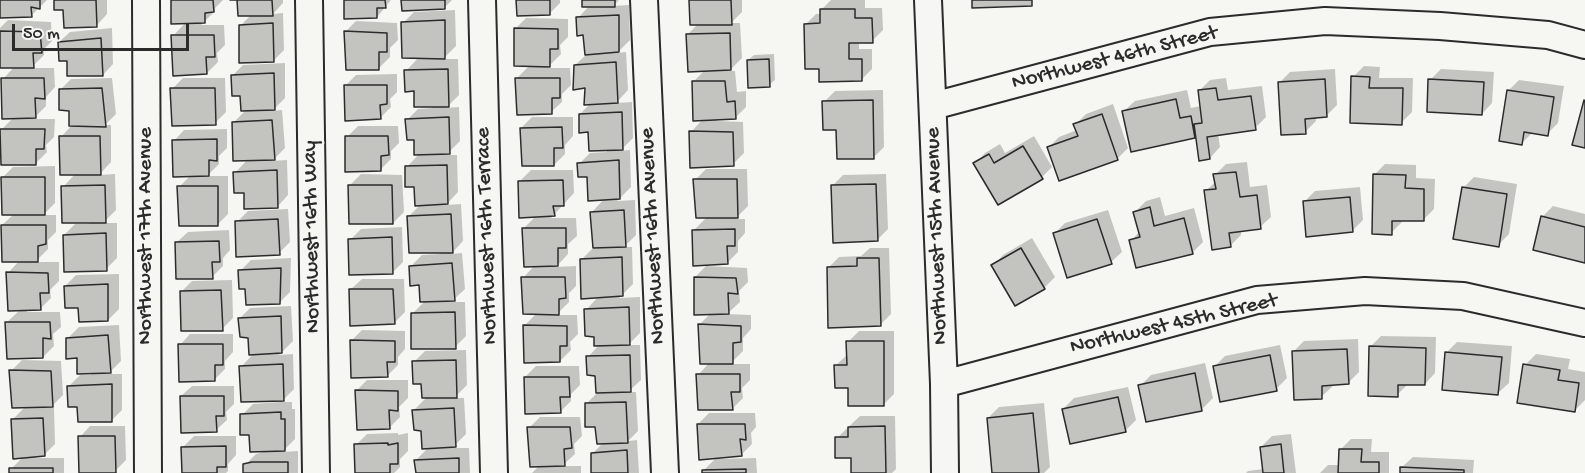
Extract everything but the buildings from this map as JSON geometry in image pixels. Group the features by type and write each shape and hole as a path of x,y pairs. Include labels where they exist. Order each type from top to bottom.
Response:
{"street":[{"name":"Northwest 17th Avenue","path":"146,0 148,473"},
{"name":"Northwest 16th Way","path":"309,0 316,473"},
{"name":"Northwest 16th Terrace","path":"482,0 494,473"},
{"name":"Northwest 16th Avenue","path":"644,0 665,473"},
{"name":"Northwest 15th Avenue","path":"928,0 944,384 945,473"},
{"name":"Northwest 46th Street","path":"933,106 1210,32 1326,21 1440,26 1548,35 1585,45"},
{"name":"Northwest 45th Street","path":"944,384 1257,300 1365,291 1463,296 1585,323"}]}
